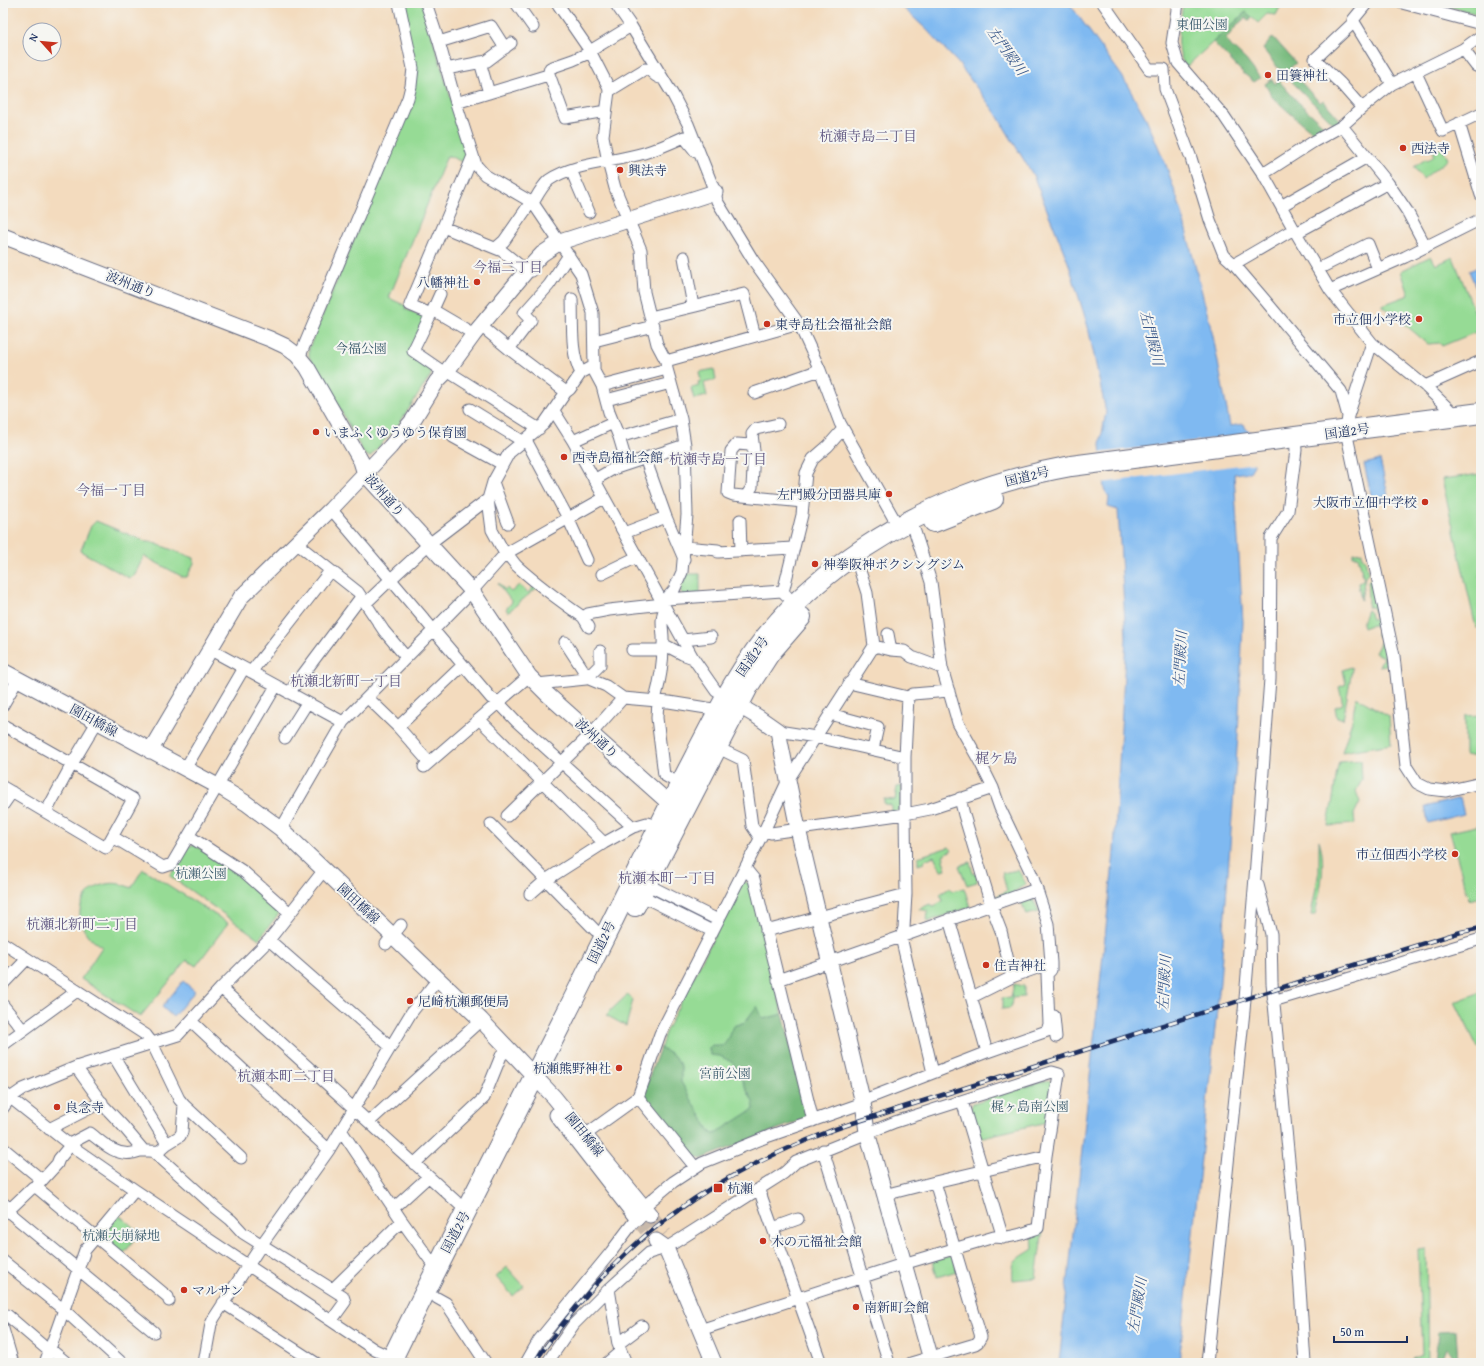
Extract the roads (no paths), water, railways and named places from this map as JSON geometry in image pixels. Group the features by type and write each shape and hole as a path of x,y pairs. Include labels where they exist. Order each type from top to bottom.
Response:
{"highway":[{"name":"国道2号","path":"398,1362 437,1298 540,1081 604,936 659,826 677,807 716,747 728,703 749,685 769,654 790,628 824,595 907,529 921,514 980,489 1030,474 1071,472 1296,444 1348,430 1481,413"},
{"name":"国道2号","path":"1348,430 1481,426"},
{"name":"国道2号","path":"398,1362 438,1266 467,1209 540,1081 643,889 677,807 749,658 762,640 788,597 819,581 847,560 907,529"}],"street":[{"path":"299,358 408,98 413,68 399,3"},
{"path":"516,3 533,27"},
{"path":"557,3 591,52 608,86 603,136 608,162 615,188 641,250 644,292 657,344 666,365 681,419 685,445 687,515 684,559 682,572 674,590 664,603 661,617 663,647 657,700 657,718 664,775 672,779"},
{"path":"615,3 663,78 688,124 716,192 717,201 753,260 799,324 820,370 843,429 907,529 931,582 942,668 958,723 993,788 1000,808 1032,875 1048,924 1056,1037"},
{"path":"1103,3 1114,16 1150,69 1164,69"},
{"path":"1178,3 1172,43 1178,63 1224,116 1264,174 1295,231 1330,290 1372,343 1425,386 1456,416"},
{"path":"1362,108 1315,59 1354,22 1353,20 1367,3"},
{"path":"1402,3 1437,8 1481,24"},
{"path":"428,4 456,103 476,165 485,176 532,203 581,274 594,313 594,371 602,386 627,464"},
{"path":"1354,22 1392,84"},
{"path":"439,42 491,26 508,45 487,61 446,69"},
{"path":"606,111 565,118 549,74 550,68 591,52 631,26"},
{"path":"1264,174 1313,142 1342,126 1392,84 1463,49 1481,36"},
{"path":"1463,49 1476,66 1481,68"},
{"path":"1174,53 1164,69 1165,89 1190,158 1210,220 1224,255 1234,264 1341,390 1394,656 1406,766 1416,783 1429,789 1446,791 1481,783"},
{"path":"480,62 489,93"},
{"path":"608,91 645,69 648,69 658,78 663,78"},
{"path":"1416,73 1443,131 1481,113"},
{"path":"456,103 549,74"},
{"path":"1459,123 1481,195"},
{"path":"496,248 504,241 549,180 571,170 645,153 683,137 688,124"},
{"path":"1342,126 1388,183 1407,211 1426,247"},
{"path":"683,137 703,160"},
{"path":"473,156 410,306 432,312 477,330 509,349 566,392"},
{"path":"1281,206 1367,157"},
{"path":"571,170 589,212"},
{"path":"1234,264 1388,183"},
{"path":"150,751 241,597 331,509 365,474 413,420 437,380 446,372 477,330 530,270 542,254 560,242 716,192"},
{"path":"1330,290 1426,247 1481,219"},
{"path":"443,227 496,248 523,268 530,270"},
{"name":"波州通り","path":"3,236 285,346 307,367 361,461 365,474 472,592 533,680 591,734 677,807"},
{"path":"1318,269 1368,244 1378,269"},
{"path":"509,349 531,320 524,313 549,285 569,256"},
{"path":"684,257 693,306"},
{"path":"440,294 413,351 539,429"},
{"path":"594,341 693,306 744,294 755,336"},
{"path":"572,299 574,347 578,368 581,373"},
{"path":"602,386 755,336 799,324"},
{"path":"1348,430 1372,343"},
{"path":"1425,386 1481,361"},
{"path":"589,627 583,617 537,583 517,566 508,555 505,554 492,530 488,499 493,482 509,453 544,424 581,373 594,366"},
{"path":"754,393 773,391 820,370"},
{"path":"606,400 671,383"},
{"path":"470,409 525,441 568,518 587,560"},
{"path":"554,411 573,441 664,603 693,658 716,691 728,703 758,717 778,731 816,737 905,757"},
{"path":"619,437 681,419"},
{"path":"573,441 613,423"},
{"path":"746,496 752,487 754,451 752,434 756,428 778,424"},
{"path":"583,617 588,614 609,610 664,603 788,597 784,588 802,515 806,473 812,459 828,446 843,429"},
{"path":"454,437 502,464"},
{"path":"754,451 750,445 737,444 731,451 728,493 733,495 804,502"},
{"path":"1207,1363 1244,1011 1255,877 1270,679 1271,538 1288,510 1296,444"},
{"path":"594,480 613,469 685,445"},
{"path":"645,458 666,517 684,559"},
{"path":"493,482 508,523"},
{"path":"281,829 343,722 472,592 505,554 604,498"},
{"path":"289,693 364,600 391,579 429,544 488,499"},
{"path":"331,509 491,698 498,702 517,722 633,827"},
{"path":"624,533 666,517"},
{"path":"740,520 741,551"},
{"path":"296,543 358,592 384,631 406,657"},
{"path":"685,547 718,550 718,552 794,548"},
{"path":"602,574 637,557"},
{"path":"585,1134 638,1097 660,1034 745,868 788,780 874,646 867,593 859,568"},
{"path":"185,769 248,670 330,571"},
{"path":"888,634 891,650"},
{"path":"683,640 711,637"},
{"path":"565,642 588,678 606,686 623,698 728,703"},
{"path":"874,646 904,651 912,657 942,668"},
{"path":"632,650 663,647 693,658"},
{"path":"209,649 343,722"},
{"path":"368,698 398,727 426,763 498,702 533,680 579,680 588,678 600,665 600,651"},
{"path":"398,727 463,665"},
{"name":"園田橋線","path":"3,671 150,751 218,786 246,803 281,829 394,935 509,1048 540,1081 585,1134 644,1214"},
{"path":"3,705 18,679"},
{"path":"849,683 908,697 913,694 949,691"},
{"path":"113,837 162,867 172,864 276,686"},
{"path":"908,697 905,757 906,894 904,928 901,937 933,1073"},
{"path":"507,816 591,734 623,698"},
{"path":"285,738 307,703"},
{"path":"830,714 878,727 873,749"},
{"path":"479,718 604,843"},
{"path":"46,812 97,722"},
{"path":"3,725 133,799 106,848 7,789 3,805"},
{"path":"778,731 798,829 862,1103 867,1132 931,1360"},
{"path":"716,747 742,760 752,826 762,834 905,814 930,808 993,788"},
{"path":"960,798 991,905 1001,931 1012,977"},
{"path":"491,824 595,930 604,936"},
{"path":"530,894 546,880 604,843 633,827 648,824 659,826"},
{"path":"189,836 244,872 290,913"},
{"path":"745,868 754,880 813,1121"},
{"path":"7,1095 76,1067 178,1035 221,988 269,940 324,870"},
{"path":"1255,877 1271,934 1273,1001 1297,1244 1305,1363"},
{"path":"643,889 718,920"},
{"path":"643,889 712,931"},
{"path":"778,980 1037,889"},
{"path":"766,931 906,894"},
{"path":"949,919 987,1052"},
{"path":"1273,1001 1481,939"},
{"path":"269,940 391,1047"},
{"path":"3,943 146,1035 152,1043 179,1099 241,1158"},
{"path":"3,984 27,959"},
{"path":"972,997 1012,977 1051,966"},
{"path":"526,1363 540,1340 644,1214 652,1198 695,1167 769,1136 862,1103 869,1098 933,1073 1047,1031 1049,1024 1047,974 1051,966"},
{"path":"204,1363 211,1324 223,1303 262,1244 329,1150 411,1013 438,979"},
{"path":"221,988 428,1177 459,1204 467,1209"},
{"path":"3,1045 77,992"},
{"path":"3,1005 23,1030"},
{"path":"368,1122 481,1020"},
{"path":"191,1021 329,1150"},
{"path":"414,1164 484,1098 501,1056 509,1048"},
{"path":"113,1055 163,1147"},
{"path":"76,1067 102,1102 144,1151"},
{"path":"547,1363 574,1324 662,1241 760,1188 784,1173 796,1162 867,1132 1052,1072 1059,1074 1046,1156 1038,1228 1022,1234 1003,1238 994,1237 903,1264 700,1330"},
{"path":"540,1081 550,1104 559,1118 644,1214"},
{"path":"3,1108 7,1095"},
{"path":"7,1095 70,1145 135,1190 375,1350 398,1362"},
{"path":"638,1097 695,1167"},
{"path":"962,1101 1003,1238"},
{"path":"49,1129 102,1102"},
{"path":"154,1332 10,1214 7,1206 39,1183 57,1164 59,1158 73,1142 90,1133 112,1149 130,1154 144,1151 151,1152 163,1147 180,1136 182,1132 184,1105"},
{"path":"341,1130 402,1222 430,1260 438,1266"},
{"path":"163,1147 156,1154 231,1220 243,1233 262,1244 264,1248 343,1296 345,1302 332,1320"},
{"path":"3,1148 96,1237 168,1297 169,1301"},
{"path":"823,1150 889,1363"},
{"path":"884,1195 1046,1156"},
{"path":"394,1208 428,1177"},
{"path":"911,1363 931,1360 975,1344 981,1337 935,1182"},
{"path":"760,1188 821,1363"},
{"path":"45,1363 77,1269 85,1250 135,1190"},
{"path":"773,1228 798,1219"},
{"path":"333,1289 402,1222"},
{"path":"662,1241 714,1363"},
{"path":"3,1261 64,1310 122,1363"},
{"path":"610,1289 619,1348 626,1363"},
{"path":"437,1298 446,1303 486,1363"},
{"path":"223,1303 316,1363"},
{"path":"7,1314 67,1363"},
{"path":"607,1363 619,1348 642,1326"},
{"path":"3,1329 13,1363"}],"water":[{"name":"左門殿川","path":"898,3 1069,3 1122,76 1146,118 1166,165 1181,210 1213,336 1230,426 1244,424 1246,429 1251,432 1254,465 1250,472 1234,474 1243,622 1238,735 1220,982 1179,1363 1059,1363 1114,853 1126,638 1118,510 1108,507 1109,497 1104,489 1100,444 1106,412 1088,327 1068,262 1033,175 995,112 958,63 926,29"},
{"path":"1481,266 1481,299 1469,271"},
{"path":"1380,460 1388,495 1372,499 1364,464"},
{"path":"1460,798 1464,814 1428,823 1425,807"},
{"path":"183,981 195,991 173,1017 162,1007"}],"tunnel":[{"path":"650,1215 665,1234"},
{"path":"637,1218 656,1241"}],"railway":[{"path":"534,1363 587,1294 606,1273 647,1234 709,1189 775,1154 855,1122 1349,966 1461,932 1481,928"}],"place":[{"name":"田簑神社","path":"1268,75"},
{"name":"西法寺","path":"1403,148"},
{"name":"興法寺","path":"620,170"},
{"name":"八幡神社","path":"477,282"},
{"name":"市立佃小学校","path":"1419,319"},
{"name":"東寺島社会福祉会館","path":"767,324"},
{"name":"いまふくゆうゆう保育園","path":"316,432"},
{"name":"西寺島福祉会館","path":"564,457"},
{"name":"左門殿分団器具庫","path":"889,494"},
{"name":"大阪市立佃中学校","path":"1425,502"},
{"name":"神拳阪神ボクシングジム","path":"815,564"},
{"name":"市立佃西小学校","path":"1455,854"},
{"name":"住吉神社","path":"986,965"},
{"name":"尼崎杭瀬郵便局","path":"410,1001"},
{"name":"杭瀬熊野神社","path":"619,1068"},
{"name":"良念寺","path":"57,1107"},
{"name":"杭瀬","path":"718,1188"},
{"name":"木の元福祉会館","path":"763,1241"},
{"name":"マルサン","path":"184,1290"},
{"name":"南新町会館","path":"856,1307"}],"district":[{"name":"杭瀬寺島二丁目","path":"868,136"},
{"name":"今福二丁目","path":"508,267"},
{"name":"杭瀬寺島一丁目","path":"718,459"},
{"name":"今福一丁目","path":"111,490"},
{"name":"杭瀬北新町一丁目","path":"346,681"},
{"name":"梶ケ島","path":"996,758"},
{"name":"杭瀬本町一丁目","path":"667,878"},
{"name":"杭瀬北新町二丁目","path":"82,924"},
{"name":"杭瀬本町二丁目","path":"286,1076"}],"park label":[{"name":"東佃公園","path":"1202,24"},
{"name":"今福公園","path":"361,348"},
{"name":"杭瀬公園","path":"201,873"},
{"name":"宮前公園","path":"725,1073"},
{"name":"梶ヶ島南公園","path":"1030,1106"},
{"name":"杭瀬大崩緑地","path":"121,1235"}]}
